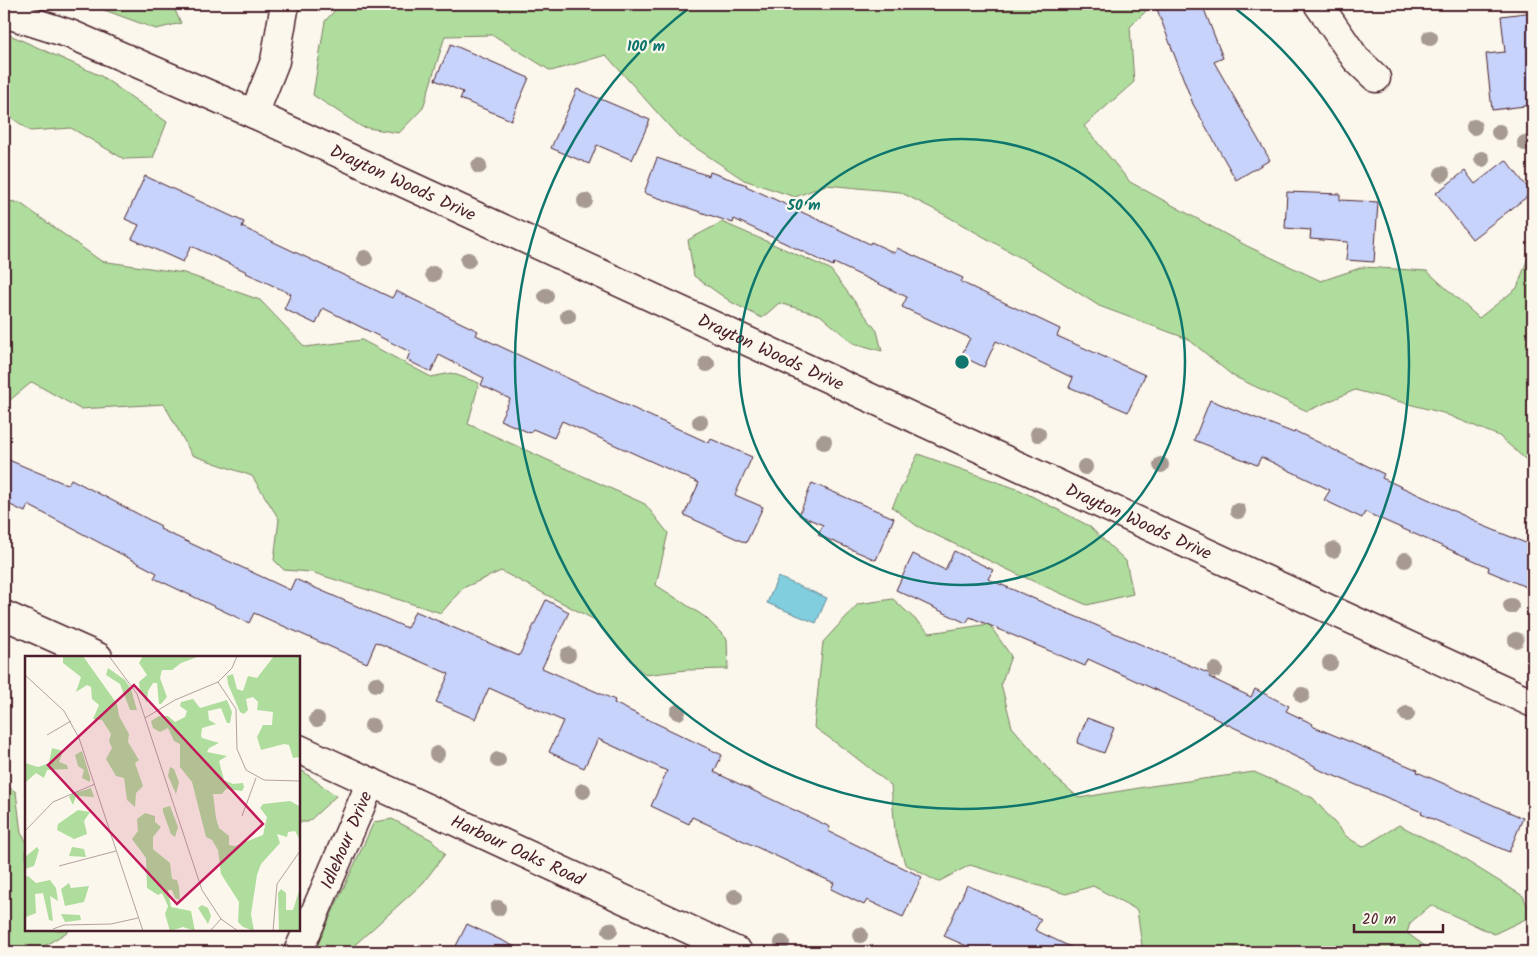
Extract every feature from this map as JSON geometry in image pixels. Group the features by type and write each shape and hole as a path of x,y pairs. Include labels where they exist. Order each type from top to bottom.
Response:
{"street":[{"path":"254,114 275,61 285,4"},
{"path":"1318,4 1356,59 1376,78"},
{"name":"Drayton Woods Drive","path":"4,13 70,34 254,114 1533,703"},
{"path":"4,615 96,656"},
{"name":"Harbour Oaks Road","path":"300,749 738,952"},
{"name":"Idlehour Drive","path":"298,952 371,782"}],"green space":[{"path":"88,4 172,4 181,23 156,29"},
{"path":"341,4 1153,4 1130,27 1134,82 1084,126 1130,182 1247,246 1321,281 1363,267 1427,271 1479,318 1517,288 1533,244 1533,466 1499,436 1443,413 1355,390 1307,411 1233,376 1188,339 1099,306 1046,272 900,192 826,185 795,197 744,180 678,136 606,55 551,71 493,35 445,36 423,108 399,133 362,127 313,95 325,21"},
{"path":"4,34 101,76 167,122 153,158 124,159 71,128 30,131 4,112"},
{"path":"4,200 20,203 101,261 184,273 260,300 305,347 362,340 431,377 451,373 479,383 468,424 645,504 668,533 656,585 705,617 727,639 728,669 686,670 645,675 593,619 501,571 463,588 441,613 311,572 284,570 274,560 279,519 252,476 192,455 164,404 80,409 32,382 4,405"},
{"path":"722,222 830,269 877,331 882,351 853,343 820,315 779,303 762,318 731,302 694,276 688,240"},
{"path":"918,454 1020,490 1089,526 1126,561 1133,594 1087,605 917,526 892,507"},
{"path":"893,599 930,633 989,624 1011,656 1001,684 1012,727 1056,778 1079,798 1254,772 1313,798 1347,837 1363,847 1399,825 1452,852 1523,896 1532,916 1494,934 1431,905 1410,923 1407,933 1433,952 1155,952 1142,946 1137,910 1093,886 1066,894 970,865 938,882 905,864 895,831 891,785 814,727 823,642 858,604"},
{"path":"300,770 336,796 308,822 300,822"},
{"path":"4,784 16,792 21,833 25,839 25,931 68,931 43,947 41,952 4,952"},
{"path":"392,819 432,840 445,854 423,883 347,952 314,952 374,822"}],"water":[{"path":"778,577 827,598 816,623 767,603"}],"building":[{"path":"1155,4 1202,4 1223,58 1214,62 1270,160 1236,180 1193,104"},
{"path":"1533,12 1533,105 1492,110 1486,54 1505,52 1501,16"},
{"path":"451,44 529,78 511,120 460,99 463,92 435,80"},
{"path":"577,89 650,120 632,160 597,145 589,164 551,148"},
{"path":"657,158 709,176 710,172 747,185 870,244 871,242 895,253 897,248 963,278 961,282 1060,329 1057,336 1145,375 1128,412 1069,387 1073,378 996,341 984,367 961,356 970,338 902,307 907,297 834,263 833,266 734,219 733,223 644,193"},
{"path":"1506,160 1532,193 1472,239 1436,193 1465,171 1475,184"},
{"path":"145,176 244,222 242,227 392,298 396,291 478,331 476,335 580,384 709,443 711,439 752,457 735,495 763,507 746,543 684,515 699,483 562,421 554,438 533,429 530,433 500,420 510,399 481,385 484,378 439,355 431,372 407,360 410,352 323,308 316,324 284,309 291,294 191,246 183,262 132,239 139,225 125,219"},
{"path":"1287,192 1340,194 1340,200 1378,202 1374,262 1346,260 1348,242 1310,239 1311,230 1285,228"},
{"path":"1210,400 1294,433 1295,431 1384,474 1382,478 1479,524 1533,546 1533,590 1488,571 1489,567 1365,512 1362,518 1324,500 1330,490 1261,457 1257,465 1194,440"},
{"path":"4,458 68,485 71,479 161,526 160,529 290,590 295,579 407,628 415,611 519,656 546,600 569,612 542,668 615,700 614,703 722,755 714,772 830,827 828,831 922,877 903,917 867,900 864,905 831,889 834,883 692,817 689,824 651,806 667,771 598,739 584,768 549,752 563,721 489,688 475,719 436,702 449,674 376,642 367,663 254,613 249,623 154,578 157,573 28,505 25,512 4,502"},
{"path":"812,483 894,518 876,560 818,535 823,525 799,515"},
{"path":"954,551 993,570 988,579 1210,674 1209,677 1251,697 1255,689 1289,706 1286,711 1313,724 1312,726 1418,770 1417,772 1523,818 1509,852 1421,814 1422,812 1315,768 1315,766 1213,716 1088,659 1085,666 970,617 966,623 896,590 913,554 945,570"},
{"path":"1087,718 1114,728 1104,753 1077,743"},
{"path":"967,885 1041,919 1035,930 1081,952 980,952 944,936"},
{"path":"467,924 526,952 453,952"}]}
